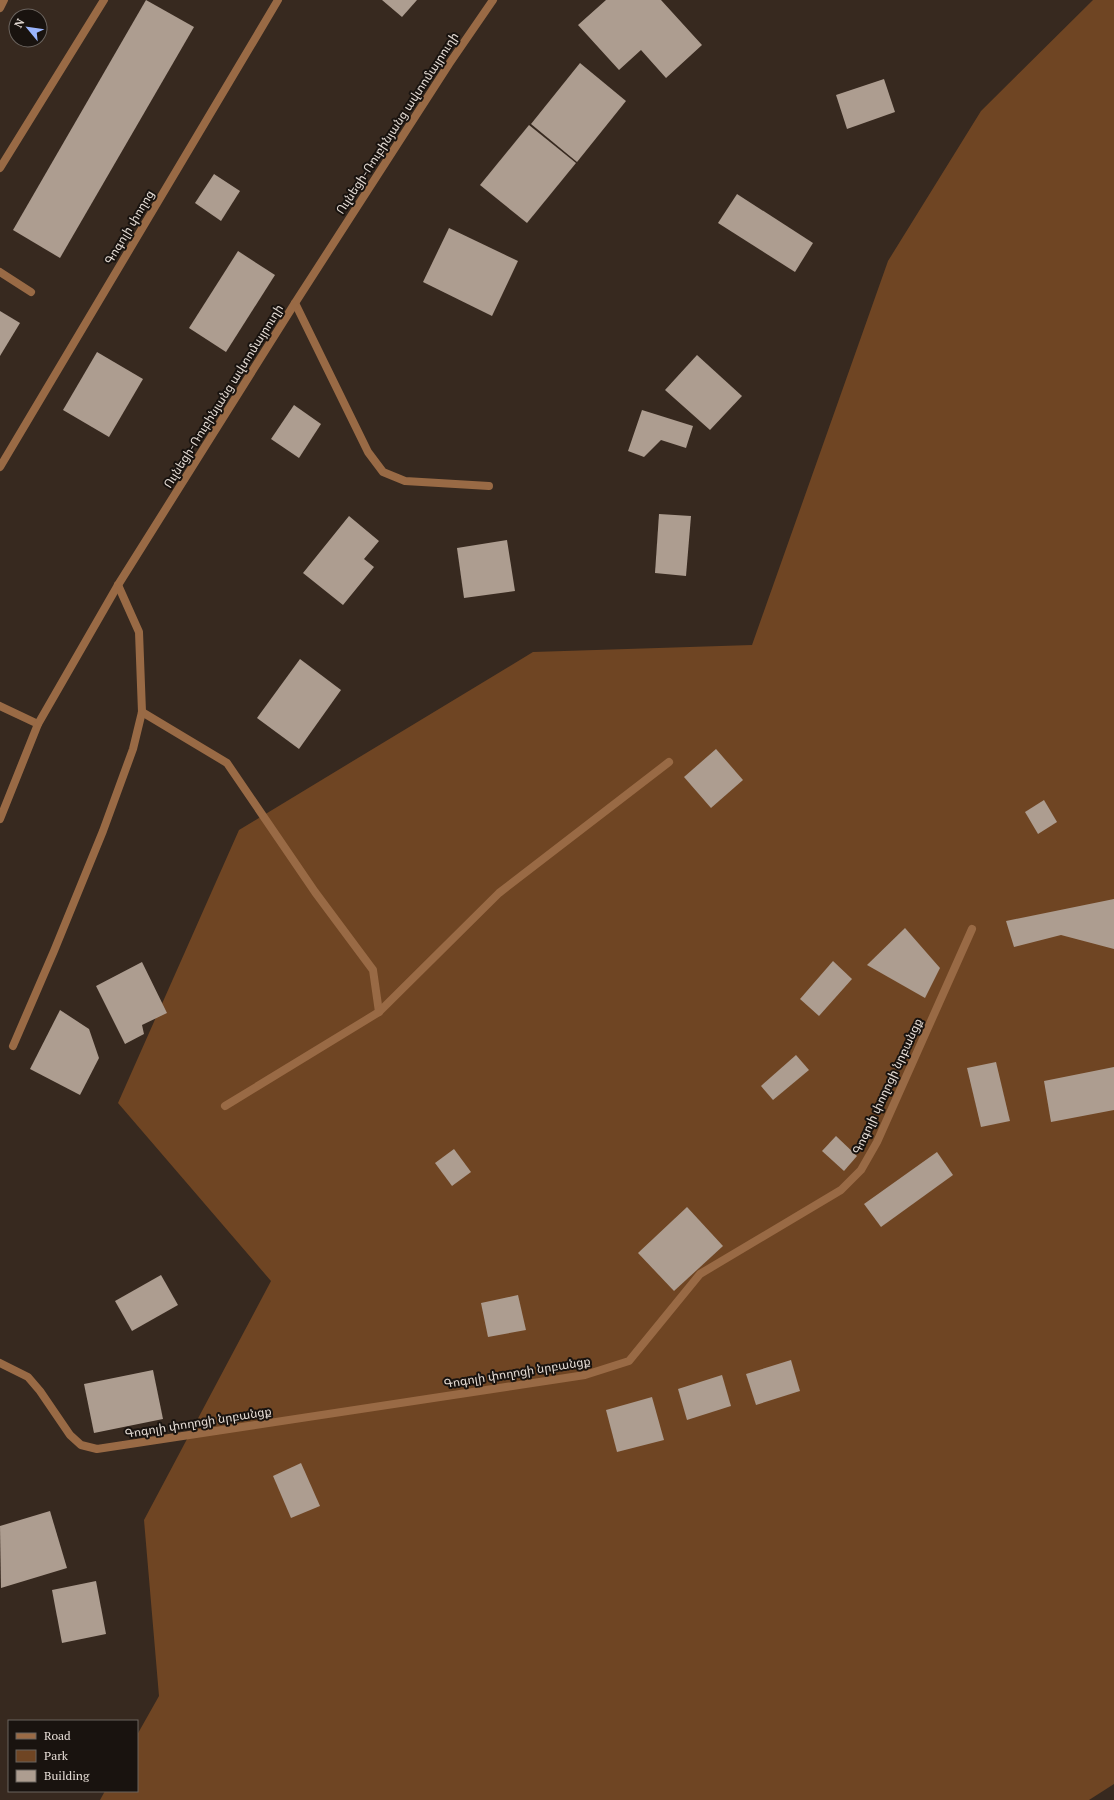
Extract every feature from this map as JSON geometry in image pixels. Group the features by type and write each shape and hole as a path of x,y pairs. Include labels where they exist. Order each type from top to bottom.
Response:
{"street":[{"path":"0,8 4,0"},
{"path":"0,168 104,0"},
{"name":"Գոգոլի փողոց","path":"0,467 278,0"},
{"name":"Ուլնեցի-Ռուբինյանց ավտոմայրուղի","path":"0,819 38,724 118,585 295,302 449,64 493,0"},
{"path":"0,272 31,292"},
{"path":"295,302 368,452 383,472 405,481 489,486"},
{"path":"13,1046 104,831 132,749 142,712 139,632 118,585"},
{"path":"0,706 38,724"},
{"path":"142,712 227,763 315,892 374,970 379,1012"},
{"path":"225,1106 379,1012 499,893 669,762"},
{"name":"Գոգոլի փողոցի նրբանցք","path":"0,1363 28,1377 40,1391 70,1436 81,1445 97,1449 585,1375 629,1361 700,1274 841,1190 861,1170 877,1142 972,929"}],"green space":[{"path":"1093,0 1114,0 1114,1784 1089,1800 100,1800 104,1792 138,1792 138,1733 159,1696 144,1520 271,1281 118,1103 239,830 533,652 752,645 888,261 981,111"}],"building":[{"path":"146,0 194,27 60,258 13,230"},
{"path":"382,0 417,0 402,17"},
{"path":"606,0 661,0 702,45 666,78 641,50 619,70 578,25"},
{"path":"580,63 626,101 577,162 531,124"},
{"path":"884,79 895,112 847,129 836,95"},
{"path":"529,125 576,163 527,223 480,185"},
{"path":"214,174 240,191 221,221 195,203"},
{"path":"737,194 813,243 795,272 718,223"},
{"path":"449,228 518,261 492,316 423,282"},
{"path":"238,251 275,275 226,352 189,328"},
{"path":"0,311 20,323 0,356"},
{"path":"97,352 143,379 109,437 63,410"},
{"path":"697,355 742,396 710,430 665,390"},
{"path":"294,405 321,424 299,458 271,439"},
{"path":"642,410 693,426 686,448 661,440 644,457 628,451"},
{"path":"659,514 691,516 686,576 655,573"},
{"path":"349,516 379,541 364,559 374,567 343,605 303,573"},
{"path":"507,540 515,591 464,598 457,548"},
{"path":"300,659 341,690 299,749 257,718"},
{"path":"716,749 743,780 711,808 684,777"},
{"path":"1044,800 1057,822 1038,834 1025,812"},
{"path":"1114,899 1114,949 1061,935 1014,947 1006,921"},
{"path":"905,928 940,968 925,998 867,965"},
{"path":"833,961 852,979 819,1016 800,999"},
{"path":"142,962 167,1013 142,1025 144,1034 125,1044 96,986"},
{"path":"60,1010 89,1029 99,1058 80,1095 30,1069"},
{"path":"796,1055 809,1070 773,1100 761,1086"},
{"path":"996,1062 1010,1121 981,1127 967,1068"},
{"path":"1114,1067 1114,1110 1051,1122 1044,1081"},
{"path":"836,1136 857,1156 844,1171 822,1151"},
{"path":"454,1149 471,1172 452,1186 435,1163"},
{"path":"937,1152 953,1175 881,1227 864,1204"},
{"path":"687,1207 723,1246 674,1291 638,1253"},
{"path":"161,1275 178,1305 132,1331 115,1301"},
{"path":"518,1295 526,1330 488,1337 481,1303"},
{"path":"791,1360 800,1391 756,1405 746,1374"},
{"path":"153,1370 163,1419 94,1433 84,1384"},
{"path":"722,1375 731,1406 687,1420 678,1389"},
{"path":"652,1397 664,1440 617,1452 606,1410"},
{"path":"301,1463 320,1506 291,1518 273,1476"},
{"path":"50,1511 67,1568 1,1588 0,1526"},
{"path":"96,1581 106,1634 62,1643 52,1590"}]}
